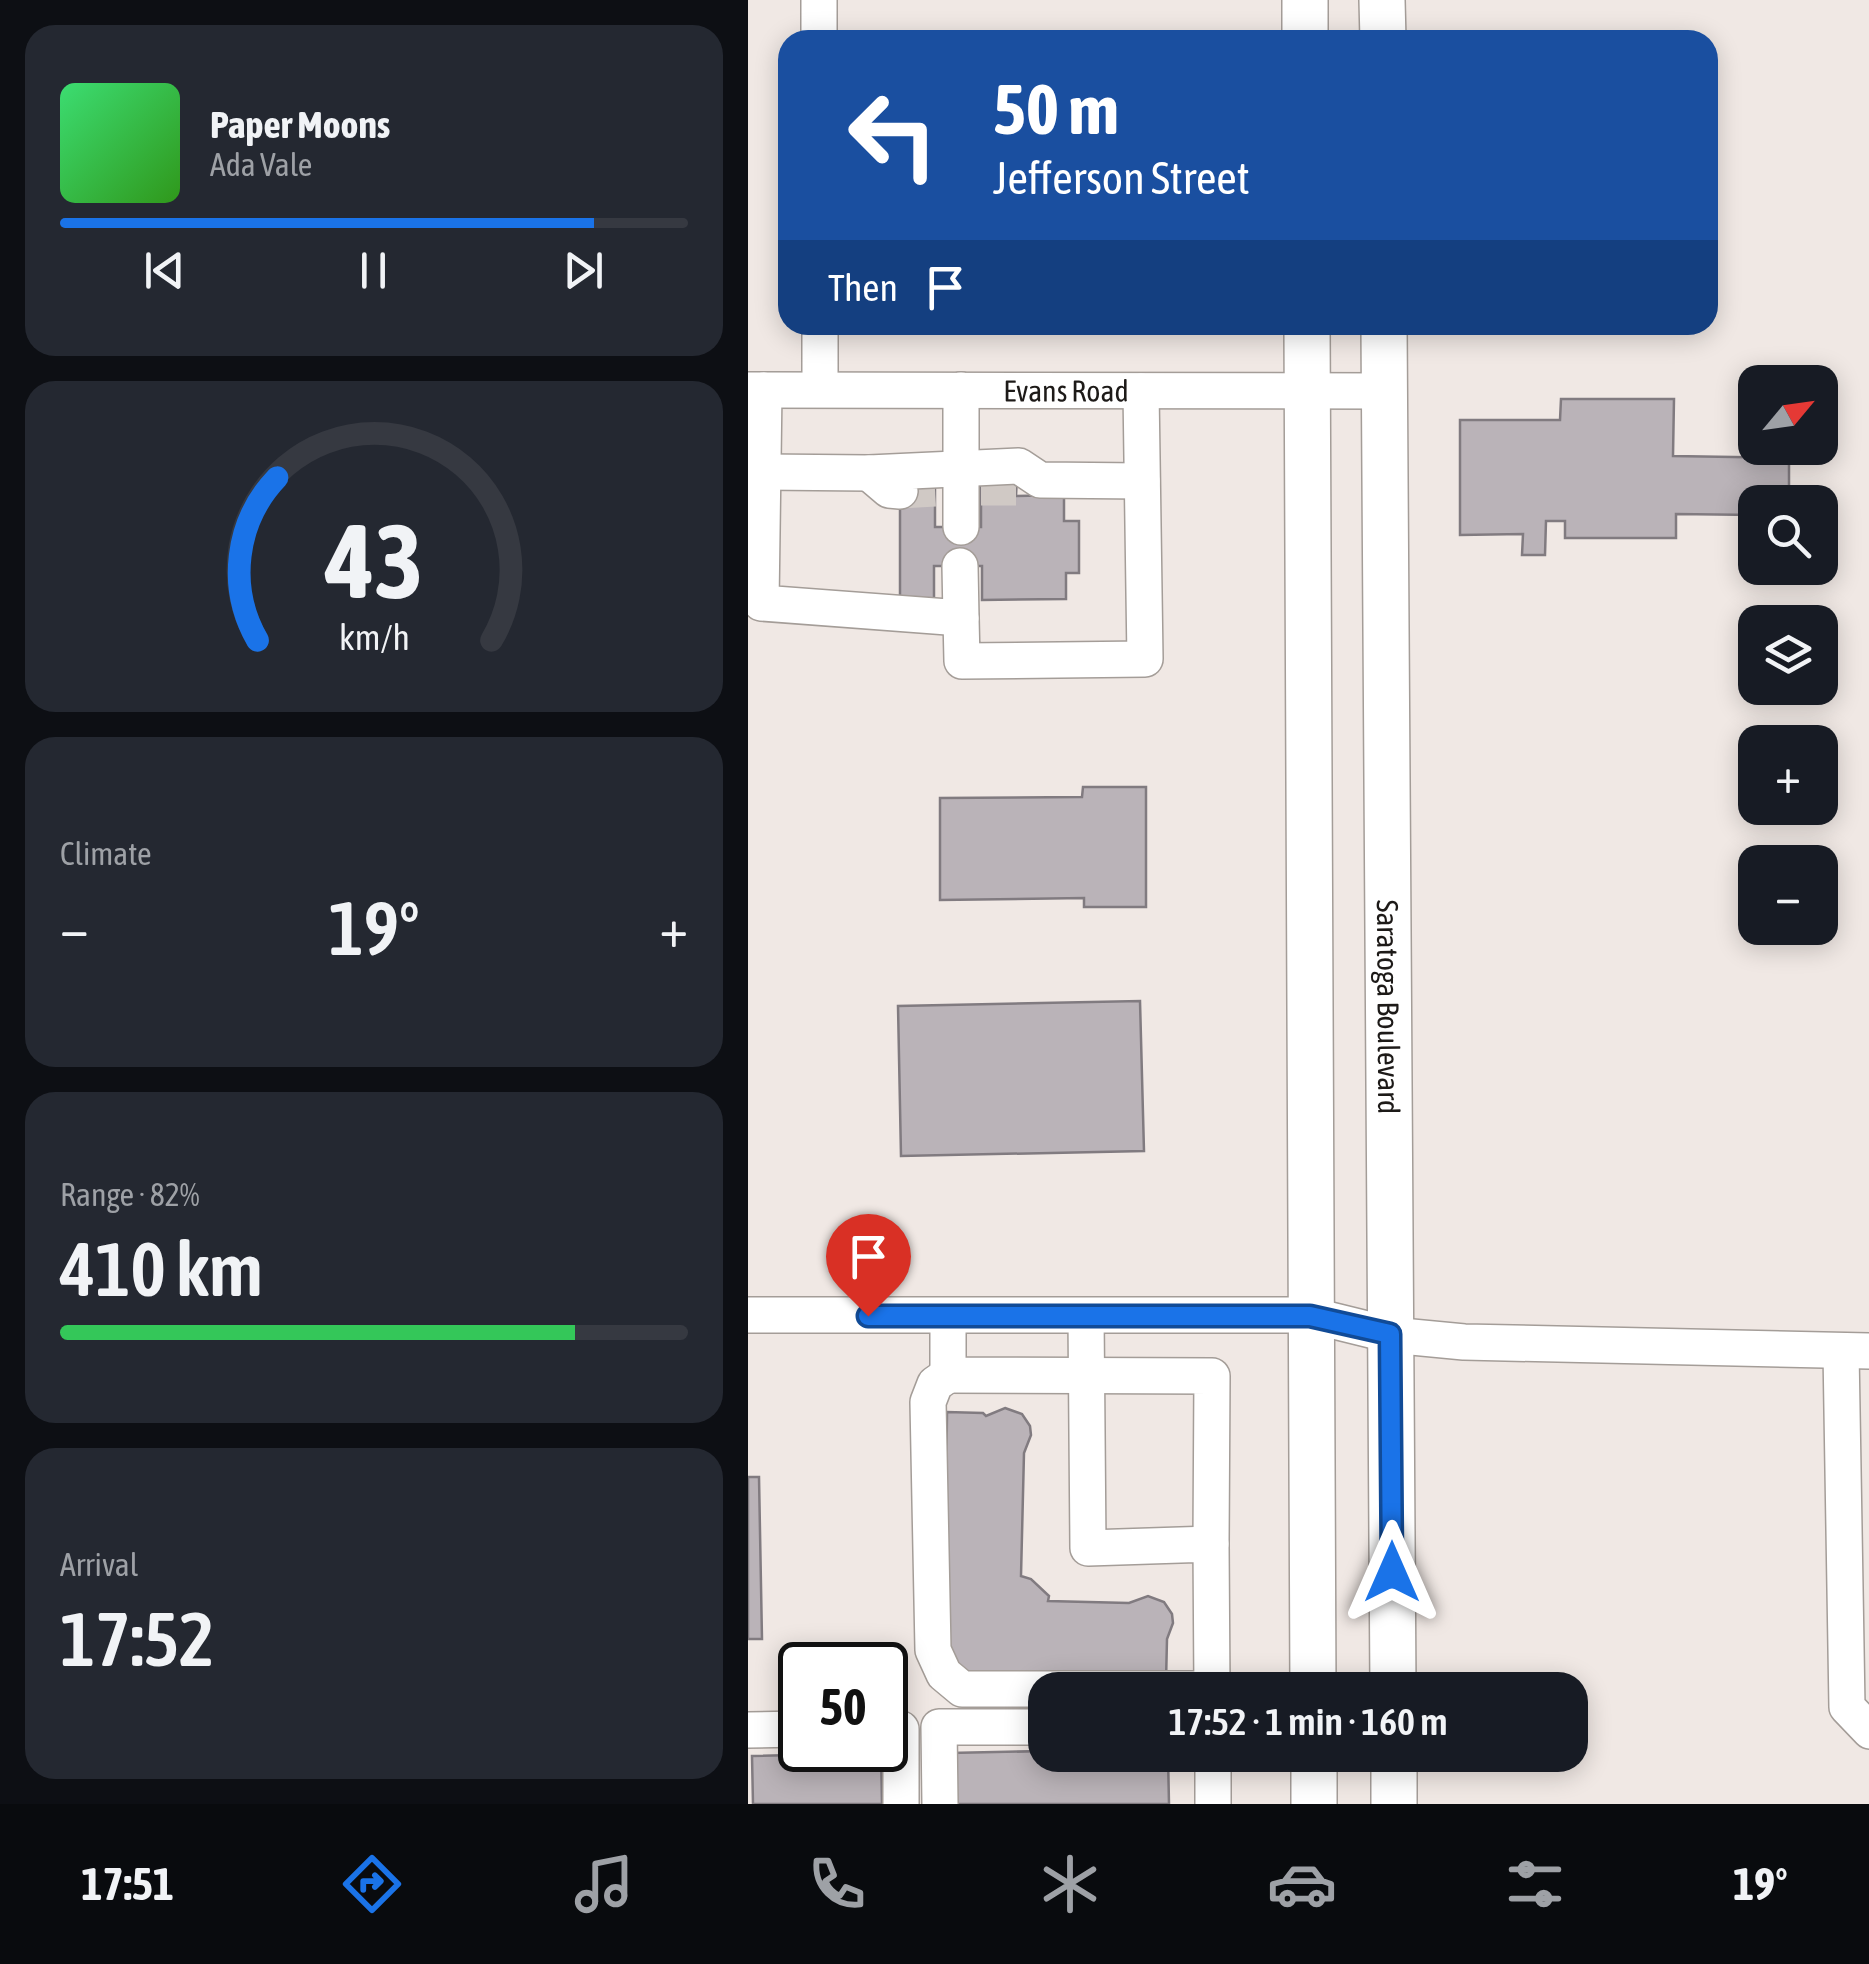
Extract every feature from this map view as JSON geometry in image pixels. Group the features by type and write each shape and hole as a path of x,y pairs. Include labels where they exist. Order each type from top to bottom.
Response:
{"main road":[{"path":"1305,0 1306,30"},
{"path":"1382,0 1382,30"},
{"path":"1308,335 1314,1672"},
{"name":"Saratoga Boulevard","path":"1384,335 1393,1672"},
{"path":"1314,1772 1314,1804"},
{"path":"1394,1772 1394,1804"}],"street":[{"path":"819,0 819,30"},
{"path":"820,335 820,389"},
{"path":"756,390 763,472 761,603 960,618"},
{"name":"Evans Road","path":"756,390 1385,391"},
{"path":"961,527 948,485 962,390"},
{"path":"960,566 962,661 1145,659 1141,390"},
{"path":"869,473 889,490 948,485 1019,466 1028,484 1142,481"},
{"path":"763,472 869,473 948,485"},
{"path":"748,1316 1310,1316 1390,1334 1464,1342 1855,1351 1846,1707 1870,1732"},
{"path":"948,1316 948,1375"},
{"path":"1086,1316 1088,1548 1212,1544"},
{"path":"1028,1689 962,1689 944,1674 933,1650 928,1402 935,1384 948,1375 1212,1376 1212,1672"},
{"path":"940,1804 940,1728 1028,1727"},
{"path":"748,1730 778,1729"},
{"path":"901,1772 901,1804"},
{"path":"1213,1772 1213,1804"}],"building":[{"path":"1561,399 1674,399 1673,456 1738,457 1738,465 1789,465 1789,485 1738,485 1738,515 1676,514 1676,538 1565,538 1565,521 1546,521 1545,555 1522,555 1523,534 1460,535 1460,420 1560,420"},
{"path":"981,477 1017,477 1016,496 1064,495 1064,521 1079,521 1079,573 1066,573 1066,599 982,600 982,566 934,566 934,599 900,599 900,481 935,481 935,527 981,527"},
{"path":"1083,787 1146,787 1146,907 1084,907 1084,898 940,900 940,798 1082,797"},
{"path":"1140,1001 1144,1151 901,1156 898,1006"},
{"path":"1005,1408 1022,1414 1030,1426 1024,1453 1021,1576 1031,1579 1049,1596 1048,1601 1129,1603 1148,1596 1164,1602 1173,1623 1167,1639 1166,1672 1028,1672 1028,1682 970,1682 944,1659 947,1412 986,1416"},
{"path":"748,1477 759,1477 762,1639 748,1639"},
{"path":"1028,1751 1028,1772 1168,1772 1169,1804 951,1804 950,1753"},
{"path":"778,1755 778,1772 881,1772 882,1804 753,1804 752,1756"}],"tunnel":[{"path":"981,488 1017,488"},
{"path":"900,491 935,489"}],"route":[{"path":"868,1316 1310,1316 1390,1334 1392,1572"}]}
